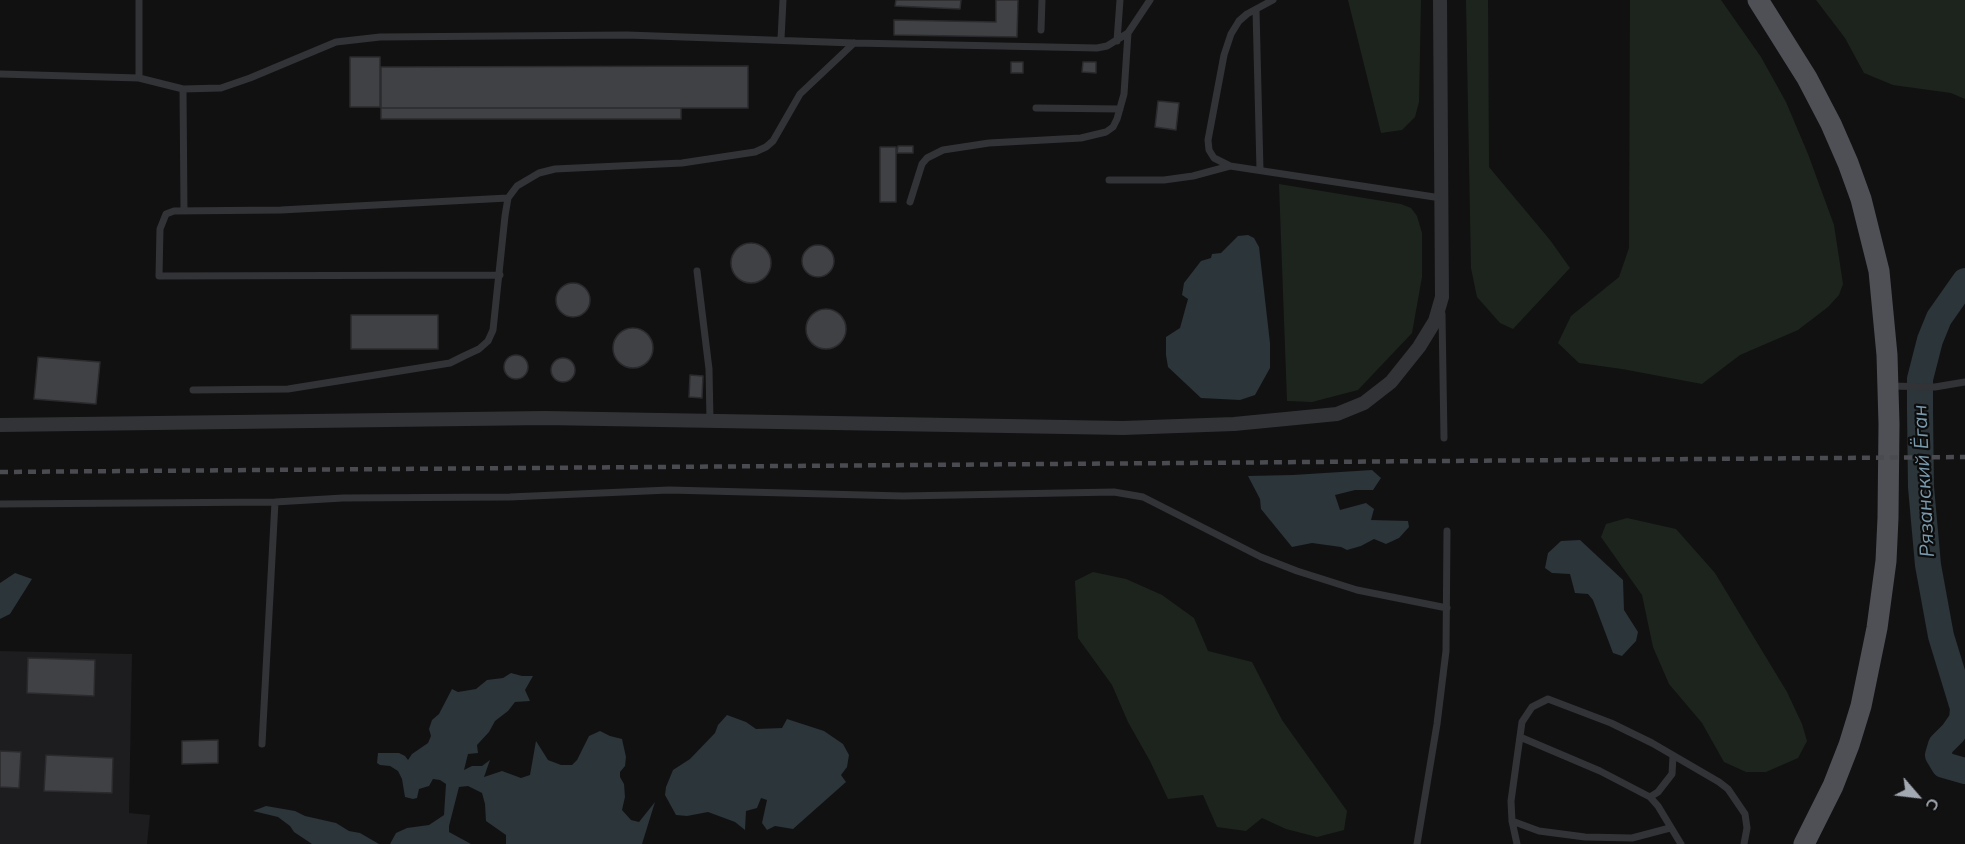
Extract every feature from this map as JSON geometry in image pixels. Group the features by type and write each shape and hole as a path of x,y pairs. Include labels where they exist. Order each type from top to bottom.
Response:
{"main road":[{"path":"1758,0 1783,38 1831,124 1861,199 1879,271 1885,316 1889,386 1886,561 1873,655 1849,745 1833,786 1804,844"}],"street":[{"path":"0,425 545,418 1123,429 1234,424 1337,414 1364,403 1391,382 1419,347 1435,321 1442,297 1440,0"}],"lane":[{"path":"139,0 139,78"},
{"path":"781,39 783,0"},
{"path":"1041,30 1042,0"},
{"path":"1118,41 1120,0"},
{"path":"0,74 95,75 139,78 183,89 221,88 336,42 358,38 472,35 627,35 781,39 854,44 1097,48 1118,41 1128,33 1149,0"},
{"path":"1273,0 1239,21 1231,34 1224,55 1208,140 1209,150 1214,158 1230,166 1441,198"},
{"path":"1256,10 1260,170"},
{"path":"910,202 922,164 933,154 942,150 989,143 1096,135 1113,127 1126,82 1128,33"},
{"path":"193,390 288,389 450,363 479,349 488,341 495,321 504,216 508,198 525,179 555,169 682,163 746,153 766,147 778,134 800,94 854,44"},
{"path":"183,89 184,211"},
{"path":"1036,108 1120,109"},
{"path":"1109,180 1164,180 1193,176 1230,166"},
{"path":"500,275 159,276 160,229 166,214 184,211 281,210 508,198"},
{"path":"697,271 709,369 710,420"},
{"path":"1442,297 1444,438"},
{"path":"1889,386 1935,387 1965,382"},
{"path":"0,504 275,502 343,498 510,497 669,490 903,496 1114,492 1143,497 1261,557 1297,571 1357,590 1447,608"},
{"path":"262,744 275,502"},
{"path":"1417,844 1437,724 1446,651 1447,531"},
{"path":"1517,844 1511,801 1522,722 1532,707 1548,699 1611,723 1719,782 1733,795 1745,814 1747,828 1744,844"},
{"path":"1520,737 1600,771 1650,797 1681,844"},
{"path":"1650,797 1658,792 1672,774 1673,756"},
{"path":"1512,821 1539,831 1585,837 1632,838 1670,828"}],"shaded area":[{"path":"1348,0 1421,0 1419,102 1415,117 1402,130 1381,133"},
{"path":"1466,0 1488,0 1489,167 1550,240 1570,268 1513,329 1500,323 1477,297 1471,268"},
{"path":"1630,0 1721,0 1761,57 1786,102 1834,225 1843,284 1839,295 1828,307 1798,330 1740,355 1702,384 1579,363 1558,343 1571,316 1619,277 1629,248"},
{"path":"1816,0 1965,0 1965,99 1951,93 1893,85 1864,73 1845,38"},
{"path":"1279,184 1401,204 1411,208 1417,216 1422,233 1422,277 1412,333 1358,390 1312,402 1287,401"},
{"path":"1248,235 1254,238 1259,247 1270,343 1270,368 1255,395 1240,400 1201,398 1168,367 1166,337 1180,328 1188,299 1182,295 1184,283 1201,261 1211,258 1212,254 1221,253 1238,236"},
{"path":"1372,470 1381,478 1373,490 1355,490 1335,495 1340,510 1366,503 1374,509 1371,520 1408,521 1409,527 1399,538 1386,544 1374,539 1347,550 1312,543 1292,547 1261,509 1260,499 1248,476 1293,475"},
{"path":"1627,518 1676,529 1715,573 1787,692 1802,724 1807,741 1798,758 1766,772 1746,772 1724,762 1702,723 1669,684 1653,647 1642,595 1601,537 1606,524"},
{"path":"1580,540 1623,580 1624,610 1638,632 1636,641 1622,656 1613,653 1593,600 1588,594 1575,593 1570,574 1552,573 1545,568 1548,553 1561,541"},
{"path":"1093,572 1126,579 1162,595 1194,618 1208,651 1252,662 1282,720 1347,811 1344,830 1317,837 1286,829 1262,818 1246,831 1217,827 1203,795 1168,799 1128,722 1112,685 1078,638 1075,581"},
{"path":"15,573 32,579 10,614 0,619 0,583"},
{"path":"0,651 132,654 129,813 150,815 147,844 0,844"},
{"path":"511,673 533,676 525,690 530,701 515,702 495,721 477,745 478,753 468,754 464,770 472,766 482,766 490,760 484,777 502,771 521,778 530,775 536,741 548,760 561,765 572,765 589,736 600,731 622,739 626,757 625,766 620,772 625,797 622,810 631,820 639,822 655,802 642,844 506,844 506,835 486,821 482,793 468,786 459,787 449,832 471,844 390,844 396,833 407,828 429,825 444,815 446,784 433,779 429,786 419,789 417,798 405,797 398,771 390,766 377,763 378,753 399,753 408,760 412,754 428,743 432,720 439,714 452,689 458,692 476,689 487,680 503,678"},
{"path":"727,715 746,722 756,729 782,728 787,719 824,731 843,744 849,755 847,767 841,775 846,782 793,829 775,826 767,830 762,823 767,800 761,798 757,808 746,811 745,830 735,822 708,812 687,816 676,815 665,795 673,770 690,759 715,733 718,725"},
{"path":"266,806 295,811 305,816 336,823 379,844 312,844 278,817 253,811"}],"building":[{"path":"896,0 961,0 960,9 895,6"},
{"path":"996,0 1018,0 1017,37 894,35 894,20 996,22"},
{"path":"350,57 380,57 380,107 350,107"},
{"path":"1011,62 1023,62 1023,73 1011,73"},
{"path":"1083,62 1096,62 1096,73 1082,72"},
{"path":"748,66 748,108 381,108 381,67"},
{"path":"1158,101 1179,103 1176,130 1155,127"},
{"path":"381,108 681,108 681,119 381,119"},
{"path":"898,146 913,146 913,153 897,153"},
{"path":"880,147 896,147 896,202 880,202"},
{"path":"751,243 759,244 765,249 770,255 770,271 765,277 759,282 751,283 743,282 737,277 732,271 731,263 732,255 737,249 743,244"},
{"path":"818,245 830,249 834,261 830,273 818,277 806,273 802,261 806,249"},
{"path":"573,283 585,288 590,300 585,312 573,317 561,312 556,300 561,288"},
{"path":"826,309 834,310 840,315 845,321 845,337 840,343 834,348 826,349 818,348 812,343 807,337 806,329 807,321 812,315 818,310"},
{"path":"351,315 438,315 438,349 351,349"},
{"path":"633,328 647,334 653,348 647,362 633,368 619,362 613,348 619,334"},
{"path":"516,355 524,359 528,367 524,375 516,379 508,375 504,367 508,359"},
{"path":"38,357 100,362 96,404 34,399"},
{"path":"563,358 571,362 575,370 571,378 563,382 555,378 551,370 555,362"},
{"path":"690,375 703,376 702,398 689,397"},
{"path":"28,658 95,660 94,696 27,693"},
{"path":"218,740 218,763 182,764 182,741"},
{"path":"0,751 21,752 19,788 0,787"},
{"path":"46,755 113,758 112,793 44,791"}],"waterway":[{"name":"Рязанский Ёган","path":"1965,281 1939,318 1930,340 1920,379 1921,487 1928,565 1941,636 1963,708 1962,720 1941,745 1938,755 1944,765 1965,771"}],"railway":[{"path":"0,472 1965,457"}]}
